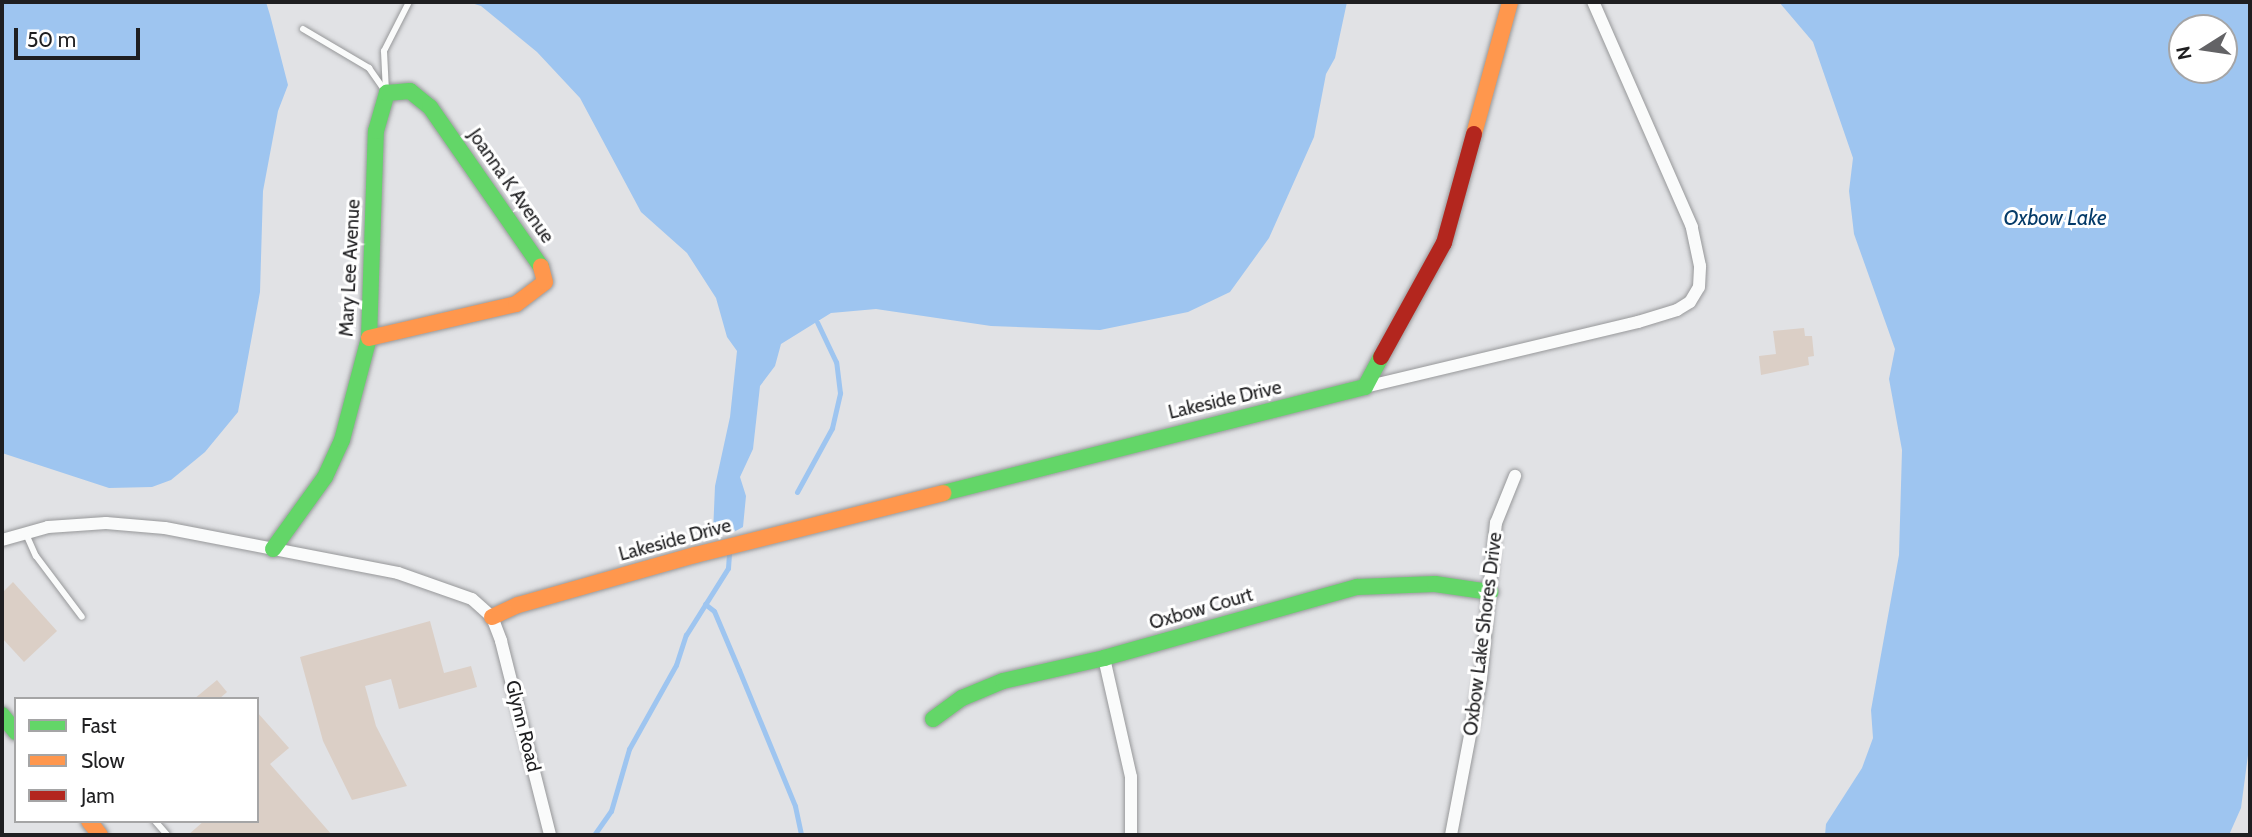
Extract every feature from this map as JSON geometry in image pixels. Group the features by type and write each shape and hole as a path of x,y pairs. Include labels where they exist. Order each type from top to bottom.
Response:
{"main road":[{"path":"1365,387 1444,243 1510,2"},
{"name":"Joanna K Avenue","path":"369,338 516,304 545,282 541,265 422,97 410,91 387,93"},
{"name":"Mary Lee Avenue","path":"273,549 324,477 342,440 369,338 376,131 387,93"},
{"name":"Lakeside Drive","path":"492,617 518,605 695,555 1365,387"},
{"name":"Oxbow Court","path":"933,719 962,698 1003,681 1104,658 1357,587 1435,584 1490,592"},
{"path":"2,715 14,730"}],"street":[{"name":"Lakeside Drive","path":"1365,387 1638,322 1677,310 1690,302 1699,287 1700,266 1692,227 1593,2"},
{"name":"Oxbow Lake Shores Drive","path":"1451,835 1481,678 1496,523 1515,476"},
{"path":"2,540 25,532 106,523 165,528 447,588 472,599 492,617"},
{"name":"Glynn Road","path":"492,617 509,667 550,835"},
{"path":"1104,658 1131,777 1131,835"}],"lane":[{"path":"387,93 384,51 409,2"},
{"path":"303,29 369,68 387,93"},
{"path":"25,532 36,556 82,617"}],"water":[{"path":"2,2 266,2 288,85 278,111 263,191 260,292 238,412 205,452 171,480 152,487 109,488 2,453"},
{"path":"468,2 1347,2 1335,58 1326,74 1314,137 1269,238 1230,292 1188,312 1100,330 991,326 876,309 831,313 781,344 775,366 760,386 753,449 740,477 746,496 743,527 730,534 713,533 715,486 730,417 737,351 727,337 716,298 687,253 641,212 580,98 537,52 481,6"},
{"name":"Oxbow Lake","path":"1779,2 2250,2 2250,740 2241,808 2229,835 1825,835 1826,824 1862,768 1873,738 1871,710 1899,555 1902,450 1889,379 1895,349 1854,234 1849,191 1853,158 1813,42"}],"building":[{"path":"1804,328 1805,336 1812,336 1814,356 1808,357 1809,365 1761,375 1759,356 1776,354 1773,331"},
{"path":"13,582 57,631 24,662 2,638 2,593"},
{"path":"430,621 444,673 471,666 477,687 399,709 391,679 365,686 376,726 407,786 352,800 323,741 300,657"},
{"path":"217,680 227,692 221,697 196,697"},
{"path":"259,714 289,748 270,764 332,835 188,835 202,823 259,823"}],"waterway":[{"path":"797,492 832,428 840,393 836,362 817,322"},
{"path":"594,835 611,811 629,749 676,665 686,635 728,568 729,552"},
{"path":"705,604 714,611 739,670 795,806 801,835"}],"traffic: fast":[{"path":"273,549 325,477 342,440 369,338 376,131 387,93 410,91 430,107 541,267"},
{"path":"943,493 1365,387 1381,357"},
{"path":"933,719 962,698 1003,681 1104,658 1357,587 1435,584 1490,592"},
{"path":"2,715 14,730"}],"traffic: slow":[{"path":"1474,134 1510,2"},
{"path":"369,338 516,304 545,282 541,267"},
{"path":"492,617 518,605 695,555 943,493"},
{"path":"91,823 100,835"}],"traffic: jam":[{"path":"1381,357 1444,243 1474,134"}]}
